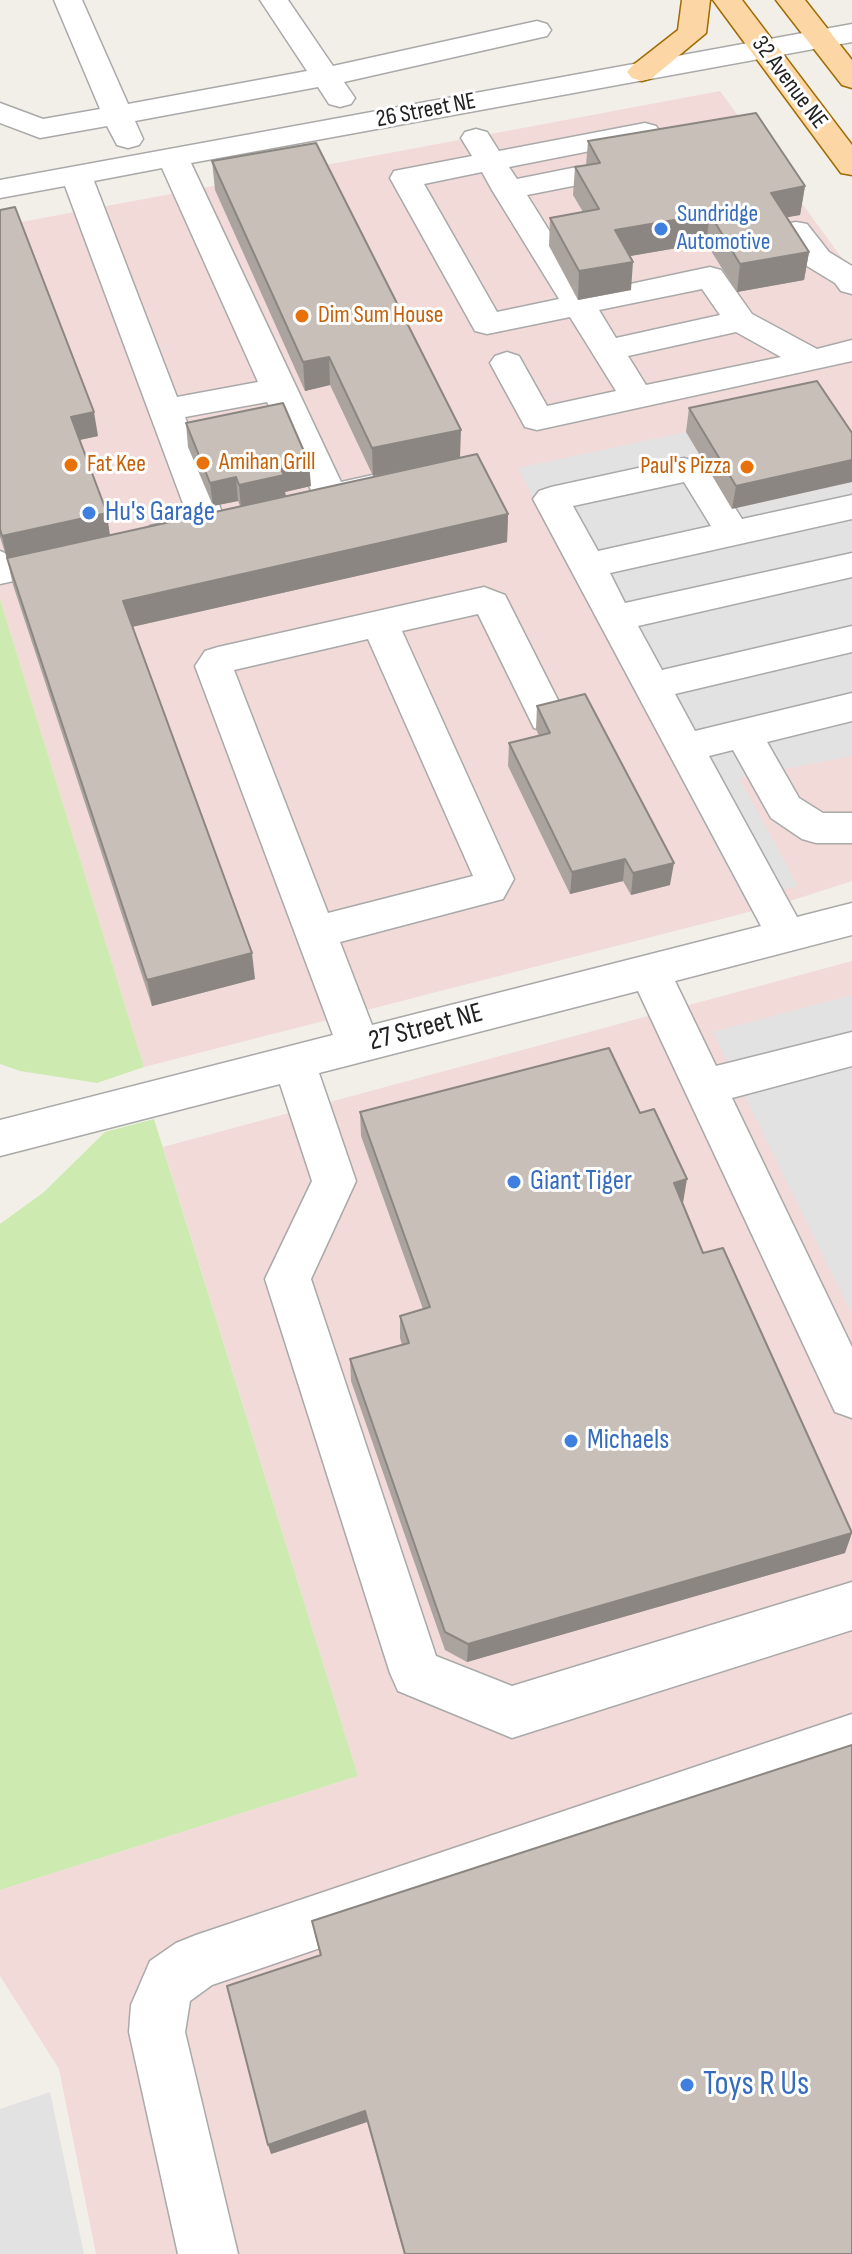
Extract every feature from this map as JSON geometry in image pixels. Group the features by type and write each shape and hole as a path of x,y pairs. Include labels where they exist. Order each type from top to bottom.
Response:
{"main road":[{"path":"642,72 692,33 696,0"},
{"name":"32 Avenue NE","path":"727,0 852,166"},
{"name":"32 Avenue NE","path":"790,0 852,79"}],"street":[{"path":"68,0 138,164"},
{"path":"274,0 357,124"},
{"name":"26 Street NE","path":"0,189 456,106 548,47 642,72 852,33"},
{"path":"0,112 40,129 325,77 548,47"},
{"path":"456,106 637,398"},
{"path":"669,128 405,178 487,324 710,277 740,321 813,361"},
{"path":"173,158 278,389 315,500 404,480"},
{"path":"0,563 3,572 224,522 166,410 76,175"},
{"path":"508,190 577,176"},
{"path":"796,231 818,259 848,277 852,284"},
{"path":"607,350 740,321"},
{"path":"507,363 537,419 813,361 852,350"},
{"path":"166,410 278,389"},
{"path":"733,534 697,474 684,470 551,499 787,936"},
{"path":"588,566 852,507"},
{"path":"615,618 852,565"},
{"path":"358,1045 214,666 218,660 484,600 492,604 548,718"},
{"path":"315,932 489,888 494,879 380,624"},
{"path":"651,686 852,639"},
{"path":"684,748 852,707"},
{"path":"743,733 785,808 816,828 852,828"},
{"name":"27 Street NE","path":"0,1138 852,919"},
{"path":"649,970 705,1087 835,1323 852,1397"},
{"path":"705,1087 852,1049"},
{"path":"294,1062 334,1181 288,1279 416,1673 512,1712 852,1606"},
{"path":"208,2254 157,2032 159,2005 170,1981 196,1963 852,1740"}],"shaded area":[{"path":"720,91 852,272 852,881 784,903 144,1067 0,599 0,226"},
{"path":"686,432 732,509 852,482 852,756 739,778 798,886 744,899 518,468"},
{"path":"852,961 852,2254 96,2254 59,2069 0,1976 0,1890 358,1776 163,1147"},
{"path":"852,995 852,1314 713,1032"},
{"path":"50,2092 84,2254 0,2254 0,2109"}],"green space":[{"path":"0,599 144,1067 97,1083 20,1071 0,1064"},
{"path":"154,1119 358,1776 0,1890 0,1224 44,1192 105,1132"}],"building":[{"path":"756,113 805,186 771,193 809,252 740,264 710,214 615,230 633,262 579,271 550,218 599,209 575,167 600,163 588,141"},
{"path":"316,143 461,430 372,448 329,357 303,362 212,161"},
{"path":"15,207 94,412 71,417 107,513 2,536 0,210"},
{"path":"817,381 852,433 852,460 736,486 689,408"},
{"path":"283,403 309,463 281,469 284,475 239,485 236,477 210,483 186,423"},
{"path":"477,454 508,514 123,601 252,953 147,980 7,558"},
{"path":"585,694 674,863 633,873 625,859 572,872 509,743 550,733 537,706"},
{"path":"609,1048 640,1113 654,1109 687,1179 674,1183 703,1253 723,1248 852,1533 468,1644 445,1632 350,1359 409,1343 400,1316 430,1307 360,1112"},
{"path":"852,1745 852,2254 405,2254 365,2111 268,2145 227,1986 321,1955 312,1921"}],"place":[{"name":"Sundridge Automotive","path":"661,229"},
{"name":"Dim Sum House","path":"302,316"},
{"name":"Amihan Grill","path":"203,463"},
{"name":"Fat Kee","path":"71,465"},
{"name":"Paul's Pizza","path":"747,467"},
{"name":"Hu's Garage","path":"89,513"},
{"name":"Giant Tiger","path":"514,1182"},
{"name":"Michaels","path":"571,1441"},
{"name":"Toys R Us","path":"687,2085"}]}
